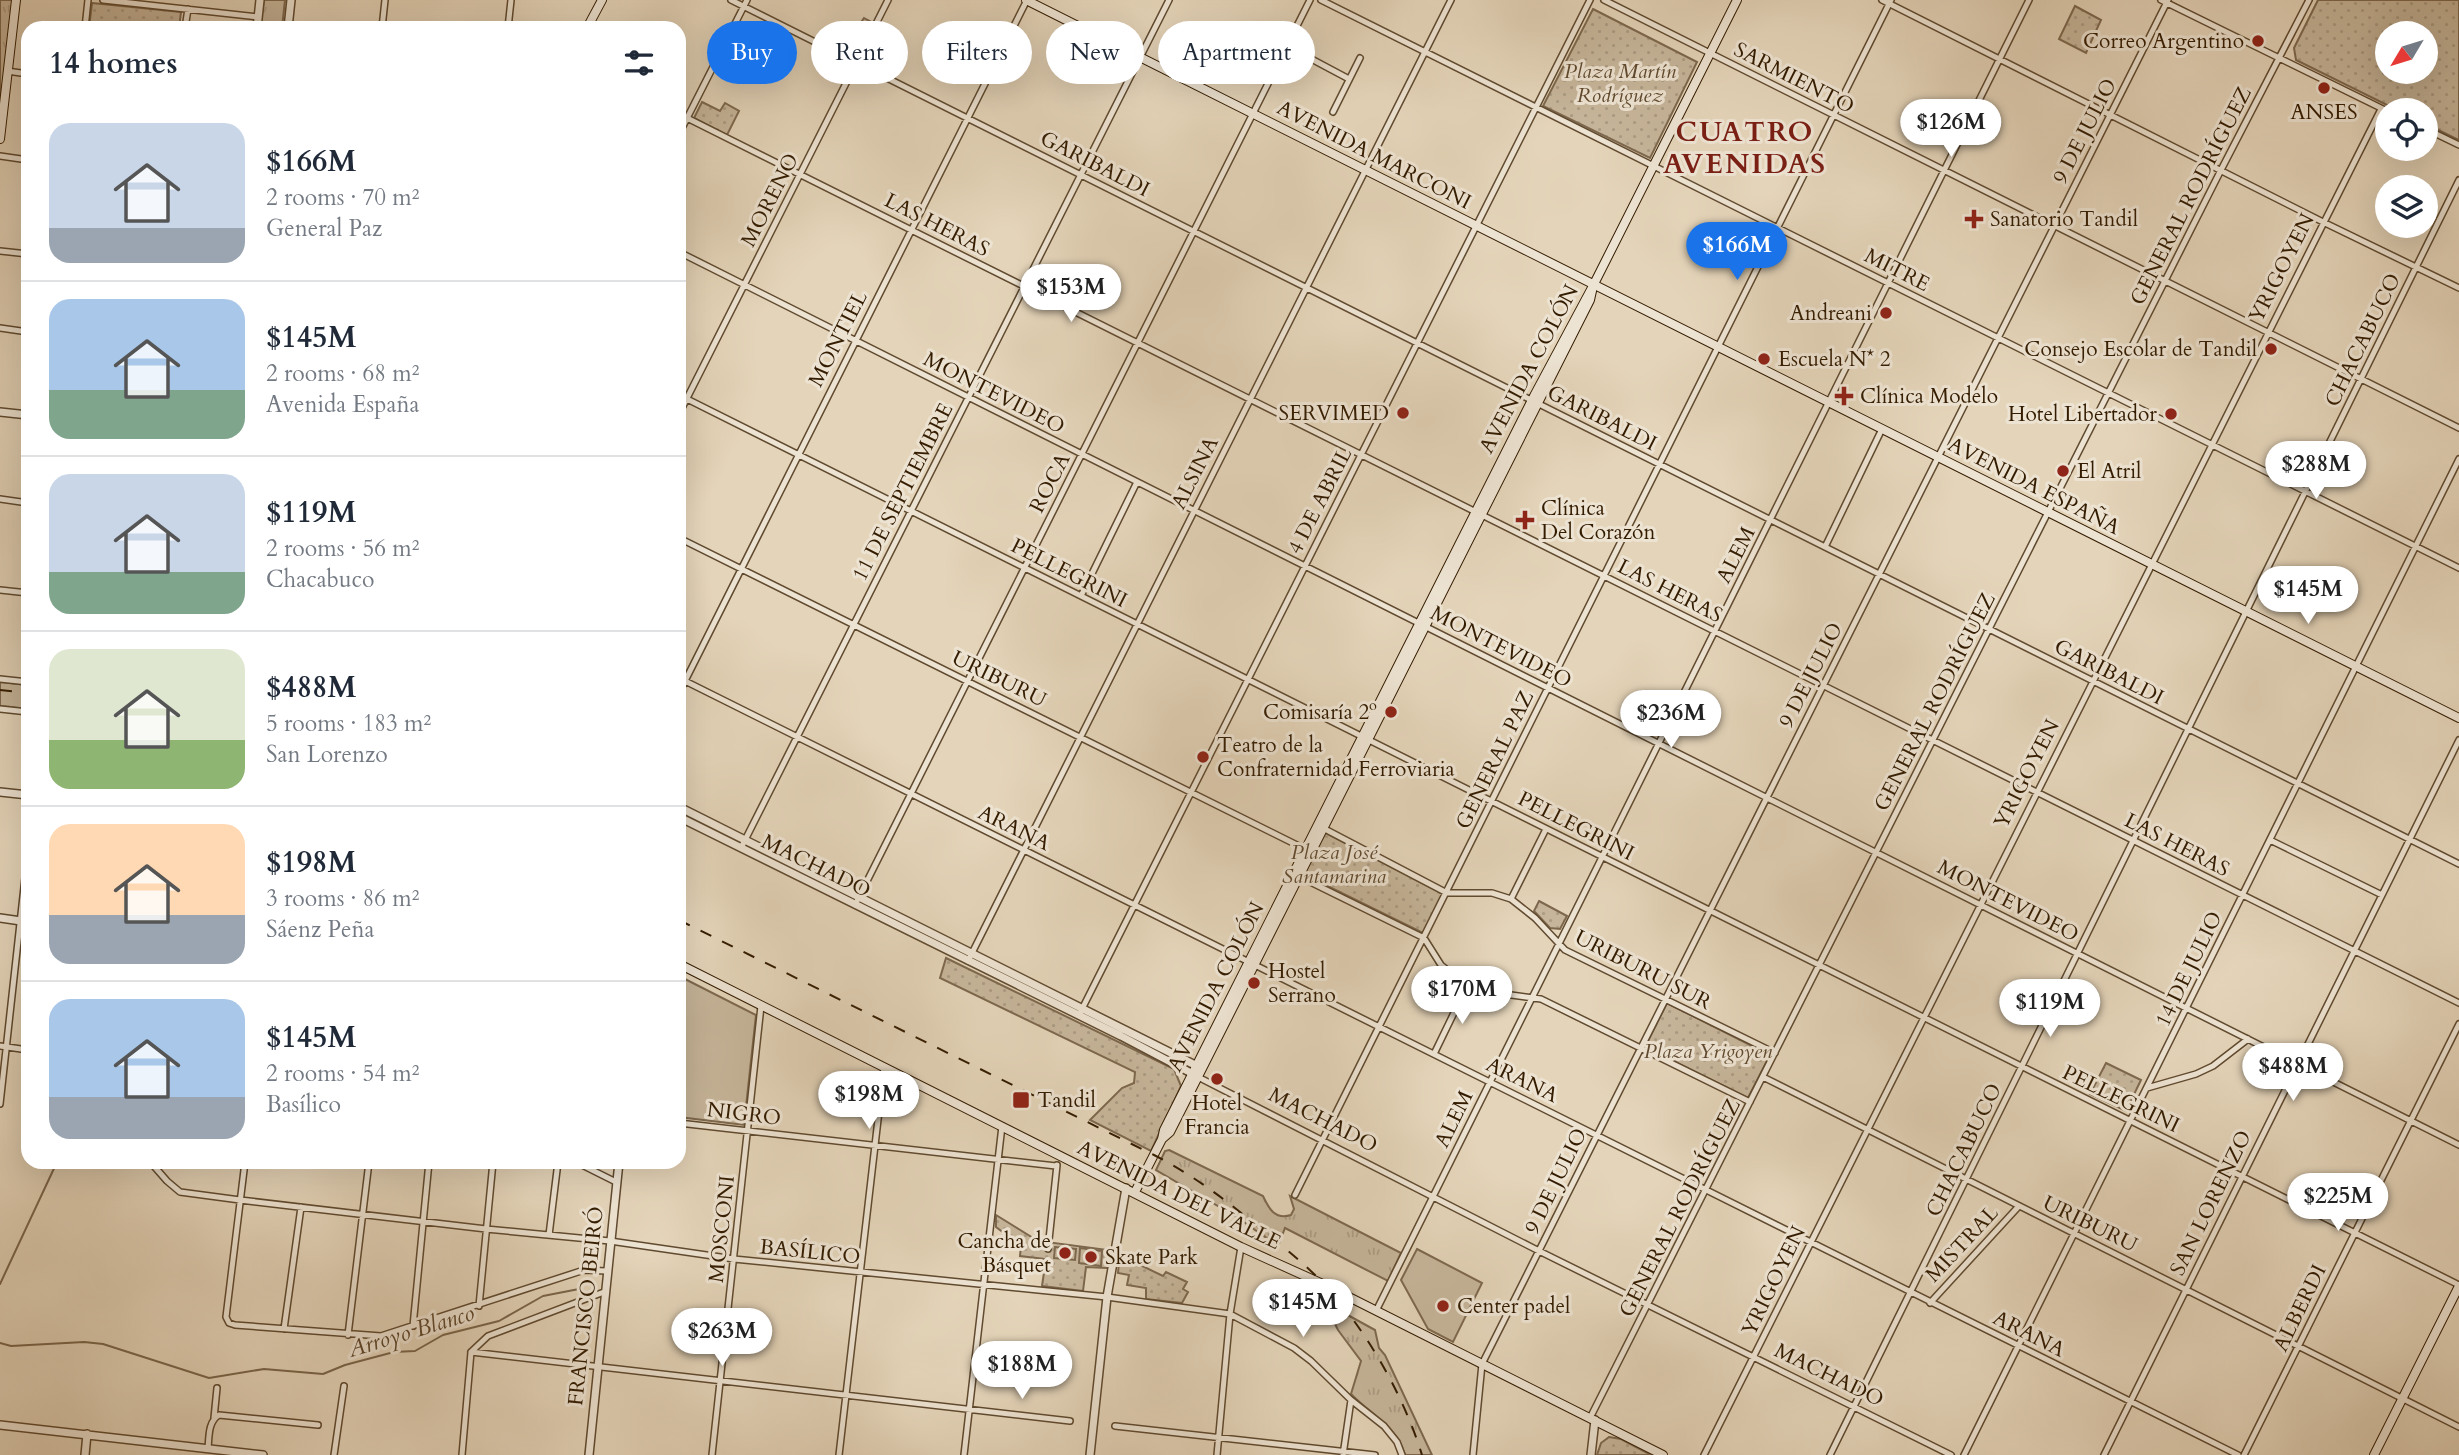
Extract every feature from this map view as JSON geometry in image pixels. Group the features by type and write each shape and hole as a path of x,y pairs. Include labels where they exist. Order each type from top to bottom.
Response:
{"main road":[{"path":"0,139 16,0"},
{"path":"590,21 601,0"},
{"name":"AVENIDA MARCONI","path":"1027,0 1069,21"},
{"name":"AVENIDA COLÓN","path":"1252,962 1298,876 1320,827 1737,0"},
{"name":"AVENIDA MARCONI","path":"1144,59 1594,284"},
{"name":"AVENIDA ESPAÑA","path":"1594,284 2459,718"},
{"name":"AVENIDA COLÓN","path":"1135,1192 1306,849 1320,827"},
{"name":"AVENIDA DEL VALLE","path":"686,968 1241,1247 1376,1311 1664,1455"},
{"path":"2374,1455 2459,1285"}],"street":[{"path":"86,21 88,0"},
{"path":"103,0 258,17"},
{"path":"258,21 260,0"},
{"path":"289,21 291,0"},
{"path":"383,21 385,0"},
{"path":"509,21 511,0"},
{"name":"GARIBALDI","path":"731,0 745,3 811,38"},
{"name":"MORENO","path":"878,21 888,0"},
{"name":"MONTIEL","path":"686,671 1027,0"},
{"name":"11 DE SEPTIEMBRE","path":"1144,49 1169,0"},
{"name":"ROCA","path":"1300,21 1310,0"},
{"name":"MITRE","path":"1321,0 2459,568"},
{"name":"ALSINA","path":"970,957 1451,0"},
{"name":"4 DE ABRIL","path":"1081,1012 1590,0"},
{"name":"SARMIENTO","path":"1604,0 2459,428"},
{"path":"1882,0 2459,288"},
{"name":"ALEM","path":"1376,1311 2029,0"},
{"name":"GENERAL RODRÍGUEZ","path":"1592,1419 1819,965 2309,0"},
{"path":"2165,1 2375,106"},
{"name":"9 DE JULIO","path":"1482,1364 2111,115 2165,1"},
{"name":"GENERAL PAZ","path":"1296,1195 1890,2"},
{"path":"687,118 745,3"},
{"path":"186,21 188,9"},
{"path":"1333,112 1360,58"},
{"path":"1315,61 1349,79"},
{"path":"8,71 21,73"},
{"name":"MORENO","path":"687,399 846,84"},
{"name":"GARIBALDI","path":"899,84 2459,864"},
{"name":"11 DE SEPTIEMBRE","path":"741,848 1126,84"},
{"name":"ROCA","path":"857,901 1268,84"},
{"name":"LAS HERAS","path":"687,118 2459,1003"},
{"name":"YRIGOYEN","path":"1704,1455 2267,332 2375,127"},
{"path":"2438,135 2459,145"},
{"path":"0,156 21,159"},
{"name":"CHACABUCO","path":"1830,1455 2459,180"},
{"path":"0,251 21,253"},
{"name":"MONTEVIDEO","path":"686,256 2459,1145"},
{"path":"0,328 21,331"},
{"name":"PELLEGRINI","path":"687,399 2459,1285"},
{"path":"0,412 21,414"},
{"path":"1825,547 1882,429"},
{"name":"14 DE JULIO","path":"1964,1455 2459,459"},
{"path":"1080,596 1137,482"},
{"path":"0,499 21,502"},
{"name":"URIBURU","path":"686,541 1306,849"},
{"path":"0,590 21,592"},
{"path":"0,679 21,681"},
{"name":"ARANA","path":"686,681 2238,1455"},
{"path":"0,709 21,711"},
{"name":"SAN LORENZO","path":"2104,1455 2459,740"},
{"path":"0,792 21,794"},
{"name":"MACHADO","path":"686,810 857,901"},
{"name":"MACHADO","path":"686,820 857,901 1081,1012 1539,1251 1951,1455"},
{"path":"1320,827 1447,893 1492,893 1511,899 1546,828"},
{"path":"2270,840 2382,895"},
{"path":"1298,876 1424,938 1441,965 1467,986 1489,992 1532,996 1750,1102"},
{"name":"URIBURU SUR","path":"1511,899 1565,950 1775,1053"},
{"path":"0,918 21,921"},
{"path":"0,1104 3,1046 21,939"},
{"path":"1434,1054 1467,986"},
{"name":"MOSCONI","path":"712,1455 761,1005"},
{"name":"ALBERDI","path":"2244,1455 2459,1024"},
{"path":"2147,1088 2196,1074 2213,1066 2248,1039"},
{"path":"3,1046 21,1049"},
{"path":"839,1455 884,1068"},
{"name":"URIBURU","path":"1763,1077 2459,1427"},
{"name":"NIGRO","path":"686,1124 1056,1166"},
{"path":"964,1455 1002,1126"},
{"path":"1048,1249 1056,1166 1060,1155"},
{"name":"BASÍLICO","path":"156,1169 180,1192 424,1222 610,1241 734,1259 1107,1297 1230,1314 1294,1348 1384,1426 1397,1442 1402,1455"},
{"path":"244,1169 226,1317 229,1323 235,1325 381,1336 583,1270 606,1271"},
{"path":"348,1335 368,1169"},
{"path":"413,1326 428,1169"},
{"path":"479,1306 492,1169"},
{"path":"549,1235 557,1169"},
{"path":"590,1169 616,1182"},
{"name":"FRANCISCO BEIRÓ","path":"589,1455 618,1169"},
{"path":"1090,1455 1107,1297 1126,1188"},
{"name":"MISTRAL","path":"1930,1303 2018,1206"},
{"path":"284,1329 301,1207"},
{"path":"1217,1455 1230,1314 1241,1247"},
{"path":"462,1455 471,1352 488,1336 604,1292"},
{"path":"471,1352 1070,1420"},
{"path":"1473,1455 1482,1364"},
{"path":"334,1455 344,1386"},
{"path":"208,1448 217,1388"},
{"path":"1343,1453 1351,1400"},
{"path":"214,1418 223,1415 318,1426"},
{"path":"1591,1455 1592,1419"},
{"path":"0,1425 262,1455"},
{"path":"1115,1426 1376,1455"},
{"path":"85,1455 87,1434"}],"green space":[{"path":"0,0 13,0 0,118"},
{"path":"264,0 285,0 283,21 261,21"},
{"path":"2318,0 2459,0 2459,140 2438,130 2438,98 2375,99 2296,60 2294,48"},
{"path":"92,3 181,12 180,21 90,21"},
{"path":"2075,6 2101,20 2086,53 2059,39"},
{"name":"Plaza Martín Rodríguez","path":"1593,9 1697,62 1650,158 1543,106"},
{"path":"702,102 720,111 725,103 739,111 727,135 694,118"},
{"path":"0,682 21,684 21,708 0,706"},
{"name":"Plaza José Santamarina","path":"1324,832 1443,894 1423,933 1303,874"},
{"path":"1539,901 1567,916 1560,929 1550,928 1534,911"},
{"path":"946,958 1174,1069 1181,1086 1151,1151 1090,1120 1122,1088 1134,1083 1135,1072 940,978"},
{"path":"686,980 756,1015 744,1125 686,1118"},
{"name":"Plaza Yrigoyen","path":"1667,1003 1770,1055 1748,1098 1645,1047"},
{"path":"2106,1063 2141,1080 2126,1111 2090,1094"},
{"path":"1169,1150 1263,1196 1277,1215 1291,1215 1294,1209 1290,1196 1401,1253 1388,1281 1285,1228 1278,1246 1235,1216 1156,1170 1165,1151"},
{"path":"996,1215 1046,1246 1047,1242 1108,1250 1106,1268 1086,1267 1083,1291 1042,1286 1046,1259 1020,1256 1021,1246 996,1227"},
{"name":"Cancha de Básquet","path":"1055,1247 1076,1249 1075,1260 1054,1258"},
{"name":"Skate Park","path":"1080,1248 1102,1251 1101,1266 1079,1263"},
{"name":"Center padel","path":"1417,1249 1482,1283 1453,1342 1428,1329 1401,1280"},
{"path":"1120,1252 1138,1258 1136,1263 1163,1276 1166,1272 1187,1282 1183,1289 1188,1292 1182,1303 1146,1299 1146,1288 1127,1285 1129,1275 1118,1273"},
{"path":"1324,1302 1375,1330 1379,1348 1385,1355 1432,1455 1405,1455 1390,1428 1351,1394 1361,1361 1338,1330"},
{"path":"1609,1437 1621,1439 1651,1455 1597,1455 1601,1443"}],"waterway":[{"path":"0,1284 54,1169"},
{"name":"Arroyo Blanco","path":"0,1343 11,1346 84,1342 103,1344 209,1378 264,1369 323,1374 394,1352 415,1351 443,1335 499,1321 543,1296 579,1289"}],"railway":[{"path":"0,690 21,692"},
{"path":"686,923 1154,1155 1216,1194 1298,1259 1340,1302 1369,1343 1394,1386 1422,1455"}],"place":[{"name":"Correo Argentino","path":"2258,41"},
{"name":"ANSES","path":"2324,88"},
{"name":"Sanatorio Tandil","path":"1974,219"},
{"name":"Andreani","path":"1886,313"},
{"name":"Consejo Escolar de Tandil","path":"2271,349"},
{"name":"Escuela N* 2","path":"1764,359"},
{"name":"Clínica Modelo","path":"1844,396"},
{"name":"SERVIMED","path":"1403,413"},
{"name":"Hotel Libertador","path":"2171,414"},
{"name":"El Atril","path":"2063,471"},
{"name":"Clínica Del Corazón","path":"1525,520"},
{"name":"Comisaría 2º","path":"1391,712"},
{"name":"Teatro de la Confraternidad Ferroviaria","path":"1203,757"},
{"name":"Hostel Serrano","path":"1254,983"},
{"name":"Hotel Francia","path":"1217,1079"},
{"name":"Tandil","path":"1021,1100"},
{"name":"Cancha de Básquet","path":"1065,1253"},
{"name":"Skate Park","path":"1091,1257"},
{"name":"Center padel","path":"1443,1306"}],"district":[{"name":"CUATRO AVENIDAS","path":"1745,148"}]}
